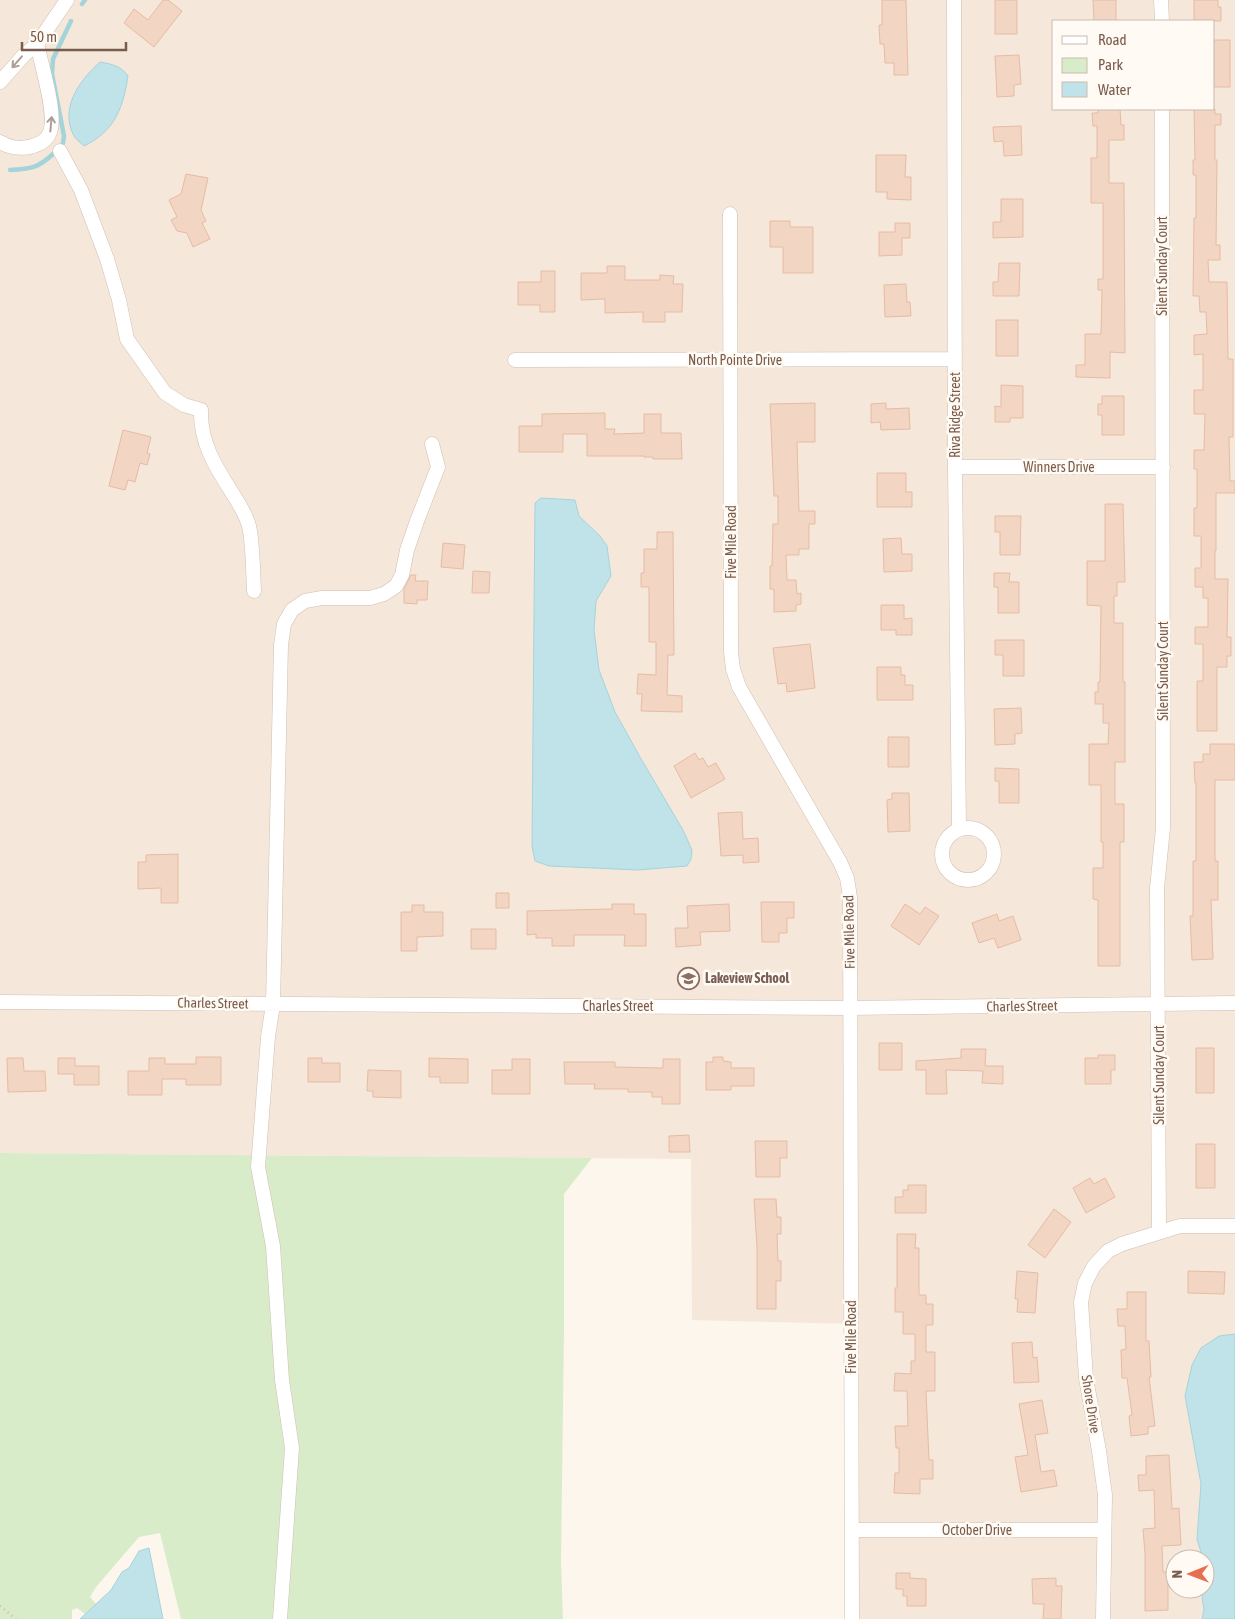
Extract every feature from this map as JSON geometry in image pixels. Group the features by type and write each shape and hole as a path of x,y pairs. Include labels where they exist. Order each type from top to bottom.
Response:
{"street":[{"path":"0,82 24,55 37,44 67,0"},
{"name":"Riva Ridge Street","path":"954,0 959,829"},
{"path":"1162,0 1162,20"},
{"path":"0,142 10,148 34,146 44,142 51,131 52,113 37,44"},
{"name":"Silent Sunday Court","path":"1159,1232 1158,888 1163,828 1162,110"},
{"path":"60,151 80,190 107,259 119,300 127,339 165,393 184,405 201,410 205,446 239,503 249,525 254,591"},
{"name":"Five Mile Road","path":"730,214 731,642 733,669 739,687 840,862 847,878 851,905 852,1619"},
{"name":"North Pointe Drive","path":"515,360 955,359"},
{"path":"280,1619 292,1448 282,1380 273,1246 258,1167 268,1037 273,1004 280,645 284,624 292,610 305,601 322,598 370,598 384,594 396,586 402,575 417,521 438,467 432,444"},
{"name":"Winners Drive","path":"956,467 1163,467"},
{"name":"Charles Street","path":"0,1002 850,1008 1235,1003"},
{"name":"Shore Drive","path":"1103,1619 1105,1496 1086,1378 1081,1307 1082,1292 1092,1270 1108,1251 1122,1244 1180,1226 1235,1226"},
{"name":"October Drive","path":"852,1530 1103,1530"}],"path":[{"path":"0,1606 16,1619"}],"shaded area":[{"path":"0,0 1235,0 1235,1619 858,1619 857,1324 692,1320 691,1159 0,1153"}],"green space":[{"path":"0,1153 592,1158 564,1194 561,1561 563,1619 181,1619 160,1533 139,1537 96,1587 90,1597 96,1604 85,1614 77,1608 72,1610 72,1619 0,1619"}],"water":[{"path":"100,62 116,66 128,76 126,88 120,108 110,126 95,140 84,146 74,136 69,114 74,95 79,86"},
{"path":"541,498 575,500 579,516 600,536 607,546 611,576 596,601 594,630 599,670 615,712 683,830 692,850 691,859 687,866 638,870 549,866 535,861 532,846 535,503"},
{"path":"1235,1334 1235,1619 1202,1619 1204,1610 1202,1599 1215,1599 1215,1549 1200,1549 1197,1539 1201,1484 1185,1396 1192,1365 1201,1348 1219,1336"},
{"path":"149,1548 163,1619 80,1619 111,1590 122,1572 129,1568 139,1551"}],"building":[{"path":"163,0 168,0 182,11 154,47 124,23 134,9 148,20"},
{"path":"882,0 906,0 908,75 894,75 894,63 885,63 884,44 880,44 879,25 882,25"},
{"path":"995,0 1017,0 1017,34 995,34"},
{"path":"1093,0 1116,0 1116,20 1094,20"},
{"path":"1194,0 1218,0 1218,7 1221,7 1221,21 1194,20"},
{"path":"1215,40 1230,40 1230,87 1215,87"},
{"path":"1019,55 1021,84 1014,85 1014,96 997,97 995,56"},
{"path":"1098,110 1120,110 1121,125 1124,125 1124,140 1109,140 1109,183 1124,183 1125,353 1110,352 1110,378 1076,377 1076,365 1085,365 1085,334 1101,334 1102,290 1098,290 1098,279 1103,279 1103,203 1091,203 1091,158 1097,158 1097,126 1093,126 1092,113 1098,113"},
{"path":"1194,110 1215,110 1215,114 1221,114 1221,125 1215,125 1215,160 1217,160 1216,245 1220,245 1220,260 1208,260 1209,282 1227,282 1228,359 1233,359 1233,437 1229,437 1230,481 1235,481 1235,493 1216,493 1215,579 1228,579 1227,637 1231,637 1231,656 1227,656 1227,667 1217,667 1217,731 1197,731 1197,681 1203,681 1203,644 1195,644 1195,627 1208,627 1208,598 1203,598 1203,587 1195,587 1195,568 1201,568 1201,536 1194,536 1194,508 1197,508 1197,469 1194,469 1194,450 1204,450 1205,414 1194,414 1194,390 1203,390 1203,354 1194,355 1194,335 1207,334 1206,312 1200,312 1199,296 1193,296 1196,175 1193,175 1193,160 1195,160"},
{"path":"1021,126 1022,155 1004,156 1003,141 994,142 993,127"},
{"path":"876,155 906,155 905,177 911,177 911,200 887,199 887,192 876,192"},
{"path":"186,174 208,178 201,210 206,221 202,223 210,239 193,247 187,233 177,231 171,220 177,217 169,200 181,194"},
{"path":"1001,199 1023,199 1023,237 993,238 993,222 1001,222"},
{"path":"770,221 790,221 790,227 813,227 813,273 783,273 783,247 770,247"},
{"path":"895,223 910,223 910,238 902,238 902,255 879,256 879,232 895,232"},
{"path":"999,263 1020,263 1019,296 993,296 993,282 998,282"},
{"path":"607,266 625,266 625,280 660,280 660,275 674,276 673,284 683,284 682,312 665,312 665,322 643,322 643,312 605,313 605,299 581,300 581,273 607,273"},
{"path":"541,271 555,271 555,312 540,312 540,305 518,305 518,282 541,282"},
{"path":"906,284 907,302 910,302 911,316 885,317 884,285"},
{"path":"996,320 1018,320 1018,356 996,356"},
{"path":"1001,385 1023,386 1023,418 1010,418 1010,422 995,422 995,406 1001,407"},
{"path":"1102,396 1124,396 1124,435 1102,435 1102,415 1098,415 1098,404 1102,404"},
{"path":"815,403 815,442 797,442 799,511 815,511 815,524 809,524 809,549 799,549 799,555 786,555 787,580 796,580 797,594 801,593 801,604 796,605 796,611 774,612 774,589 770,589 770,566 772,566 773,524 778,524 778,496 774,496 770,404"},
{"path":"886,403 886,409 909,408 910,429 881,430 880,422 871,423 871,404"},
{"path":"605,413 605,429 615,429 614,434 644,433 644,414 661,414 661,433 681,433 682,459 653,459 653,457 644,456 587,456 587,434 563,434 563,452 519,452 519,426 542,426 542,414"},
{"path":"123,430 151,437 147,453 150,454 147,465 140,463 135,482 128,480 125,490 109,486"},
{"path":"877,473 906,473 906,492 912,492 912,507 877,507"},
{"path":"1105,504 1123,504 1125,582 1117,582 1117,596 1114,596 1114,623 1123,623 1123,682 1125,682 1125,762 1115,762 1115,804 1124,804 1124,842 1120,842 1120,966 1098,966 1098,900 1093,899 1093,868 1103,868 1101,785 1089,785 1089,744 1108,744 1109,723 1103,723 1103,704 1095,704 1095,692 1098,692 1098,682 1100,682 1101,606 1087,605 1087,561 1105,561"},
{"path":"995,516 1021,516 1020,555 1000,555 1000,532 995,532"},
{"path":"657,532 673,532 674,655 668,655 667,695 682,696 682,712 641,711 642,694 637,694 638,674 656,675 656,642 649,642 649,587 641,587 641,573 644,573 644,549 657,549"},
{"path":"901,538 902,554 912,554 912,571 884,572 883,539"},
{"path":"443,543 465,545 463,569 441,567"},
{"path":"473,571 490,572 489,593 472,593"},
{"path":"994,573 1010,573 1009,582 1019,582 1019,613 998,613 998,587 994,587"},
{"path":"411,575 416,575 415,581 428,581 427,600 417,600 417,604 404,603 404,589"},
{"path":"881,605 904,605 904,619 912,618 912,635 896,635 896,630 881,630"},
{"path":"995,640 1024,640 1024,676 1003,676 1003,655 995,655"},
{"path":"810,644 815,688 787,692 786,683 778,684 773,648"},
{"path":"877,667 901,667 901,675 905,675 905,685 913,685 913,700 877,700"},
{"path":"1021,708 1022,733 1015,734 1015,744 995,745 994,709"},
{"path":"888,737 909,737 909,767 888,767"},
{"path":"1210,744 1235,744 1235,780 1215,780 1215,861 1218,861 1218,900 1211,900 1213,959 1192,960 1190,916 1193,916 1193,861 1196,861 1196,783 1194,762 1203,762 1203,754 1210,754"},
{"path":"695,753 699,760 703,758 708,767 716,763 725,779 691,798 674,766"},
{"path":"995,768 1019,769 1019,803 999,803 999,781 995,781"},
{"path":"892,793 909,793 910,831 888,832 887,800 892,799"},
{"path":"742,812 743,839 758,838 759,862 743,863 743,855 721,856 718,813"},
{"path":"178,854 178,903 161,903 161,888 138,889 138,862 146,862 146,855"},
{"path":"496,893 509,893 509,908 496,908"},
{"path":"761,902 794,902 794,918 787,918 787,933 779,933 779,942 762,942"},
{"path":"612,904 634,904 634,914 646,914 646,946 624,946 625,935 574,935 574,946 552,946 552,938 536,938 536,934 527,935 527,911 612,909"},
{"path":"729,904 730,931 700,932 701,945 676,947 675,928 688,928 687,906"},
{"path":"905,904 920,914 925,907 939,916 919,945 891,926"},
{"path":"412,905 424,905 424,912 443,912 443,936 417,937 417,951 401,951 401,912 412,912"},
{"path":"997,914 999,921 1013,916 1021,940 998,948 994,938 979,943 972,923"},
{"path":"471,929 496,929 496,949 471,949"},
{"path":"879,1043 902,1043 902,1070 879,1070"},
{"path":"1196,1048 1214,1048 1214,1093 1196,1093"},
{"path":"961,1049 986,1049 985,1066 1003,1066 1003,1084 982,1083 983,1071 946,1070 947,1094 926,1094 926,1070 916,1070 916,1061 961,1058"},
{"path":"1098,1055 1115,1055 1115,1070 1111,1070 1111,1084 1085,1084 1085,1058 1098,1058"},
{"path":"196,1057 221,1057 221,1085 186,1085 186,1079 162,1079 162,1095 128,1095 128,1071 149,1071 149,1058 165,1058 165,1064 196,1064"},
{"path":"713,1057 723,1057 723,1061 731,1062 731,1068 754,1068 754,1086 731,1086 731,1090 706,1090 706,1062 713,1062"},
{"path":"7,1058 23,1058 24,1071 45,1071 46,1091 8,1092"},
{"path":"58,1058 75,1058 75,1066 99,1066 99,1085 74,1085 74,1074 58,1074"},
{"path":"308,1058 322,1058 322,1063 340,1063 340,1082 308,1082"},
{"path":"429,1058 468,1059 468,1083 440,1083 440,1077 429,1077"},
{"path":"512,1059 530,1059 530,1094 492,1094 492,1070 512,1070"},
{"path":"663,1059 680,1059 680,1104 662,1104 662,1097 652,1097 652,1092 628,1092 628,1089 594,1089 595,1084 565,1084 564,1062 615,1062 615,1067 663,1068"},
{"path":"368,1070 401,1071 401,1098 373,1097 373,1091 367,1091"},
{"path":"689,1135 690,1152 669,1152 669,1136"},
{"path":"755,1141 787,1141 787,1158 780,1158 780,1177 756,1177"},
{"path":"1196,1144 1215,1144 1215,1188 1196,1188"},
{"path":"1090,1178 1094,1184 1105,1178 1115,1197 1086,1213 1073,1188"},
{"path":"908,1185 926,1185 926,1213 895,1213 895,1197 903,1197 903,1190 908,1190"},
{"path":"754,1199 776,1199 777,1217 781,1217 781,1234 777,1234 778,1261 781,1261 781,1281 776,1281 776,1309 757,1309 757,1247"},
{"path":"1054,1209 1071,1222 1045,1258 1028,1245"},
{"path":"897,1234 916,1234 915,1248 919,1248 919,1295 926,1295 926,1304 933,1304 933,1325 926,1325 926,1352 935,1352 935,1391 926,1391 929,1460 933,1460 933,1479 920,1479 920,1494 894,1493 895,1473 899,1473 899,1448 896,1448 895,1426 908,1426 907,1391 894,1391 895,1373 911,1374 911,1361 915,1361 915,1334 903,1334 903,1312 895,1312"},
{"path":"1017,1271 1038,1273 1035,1313 1017,1312 1018,1299 1015,1299"},
{"path":"1188,1271 1225,1272 1224,1294 1188,1293"},
{"path":"1127,1292 1146,1292 1146,1341 1149,1341 1151,1377 1149,1377 1155,1426 1148,1427 1148,1434 1131,1436 1129,1416 1132,1415 1127,1378 1122,1378 1121,1350 1126,1349 1125,1326 1118,1326 1117,1309 1127,1309"},
{"path":"1032,1342 1033,1358 1037,1357 1039,1382 1014,1383 1012,1343"},
{"path":"1042,1400 1048,1433 1035,1435 1041,1472 1054,1470 1057,1486 1021,1492 1015,1457 1028,1455 1019,1404"},
{"path":"1169,1455 1172,1509 1179,1508 1181,1545 1162,1546 1163,1572 1165,1572 1165,1599 1168,1599 1168,1610 1145,1611 1143,1529 1155,1528 1154,1490 1139,1491 1138,1475 1146,1475 1146,1456"},
{"path":"896,1573 910,1573 910,1578 926,1579 926,1606 907,1606 907,1596 903,1596 903,1589 896,1589"},
{"path":"1056,1578 1056,1586 1062,1586 1061,1619 1043,1619 1044,1604 1033,1604 1032,1579"}],"waterway":[{"path":"82,4 85,0"},
{"path":"63,143 64,136 52,74 53,59 71,21"},
{"path":"10,170 34,167 53,154"}],"place":[{"name":"Lakeview School","path":"689,978"}]}
